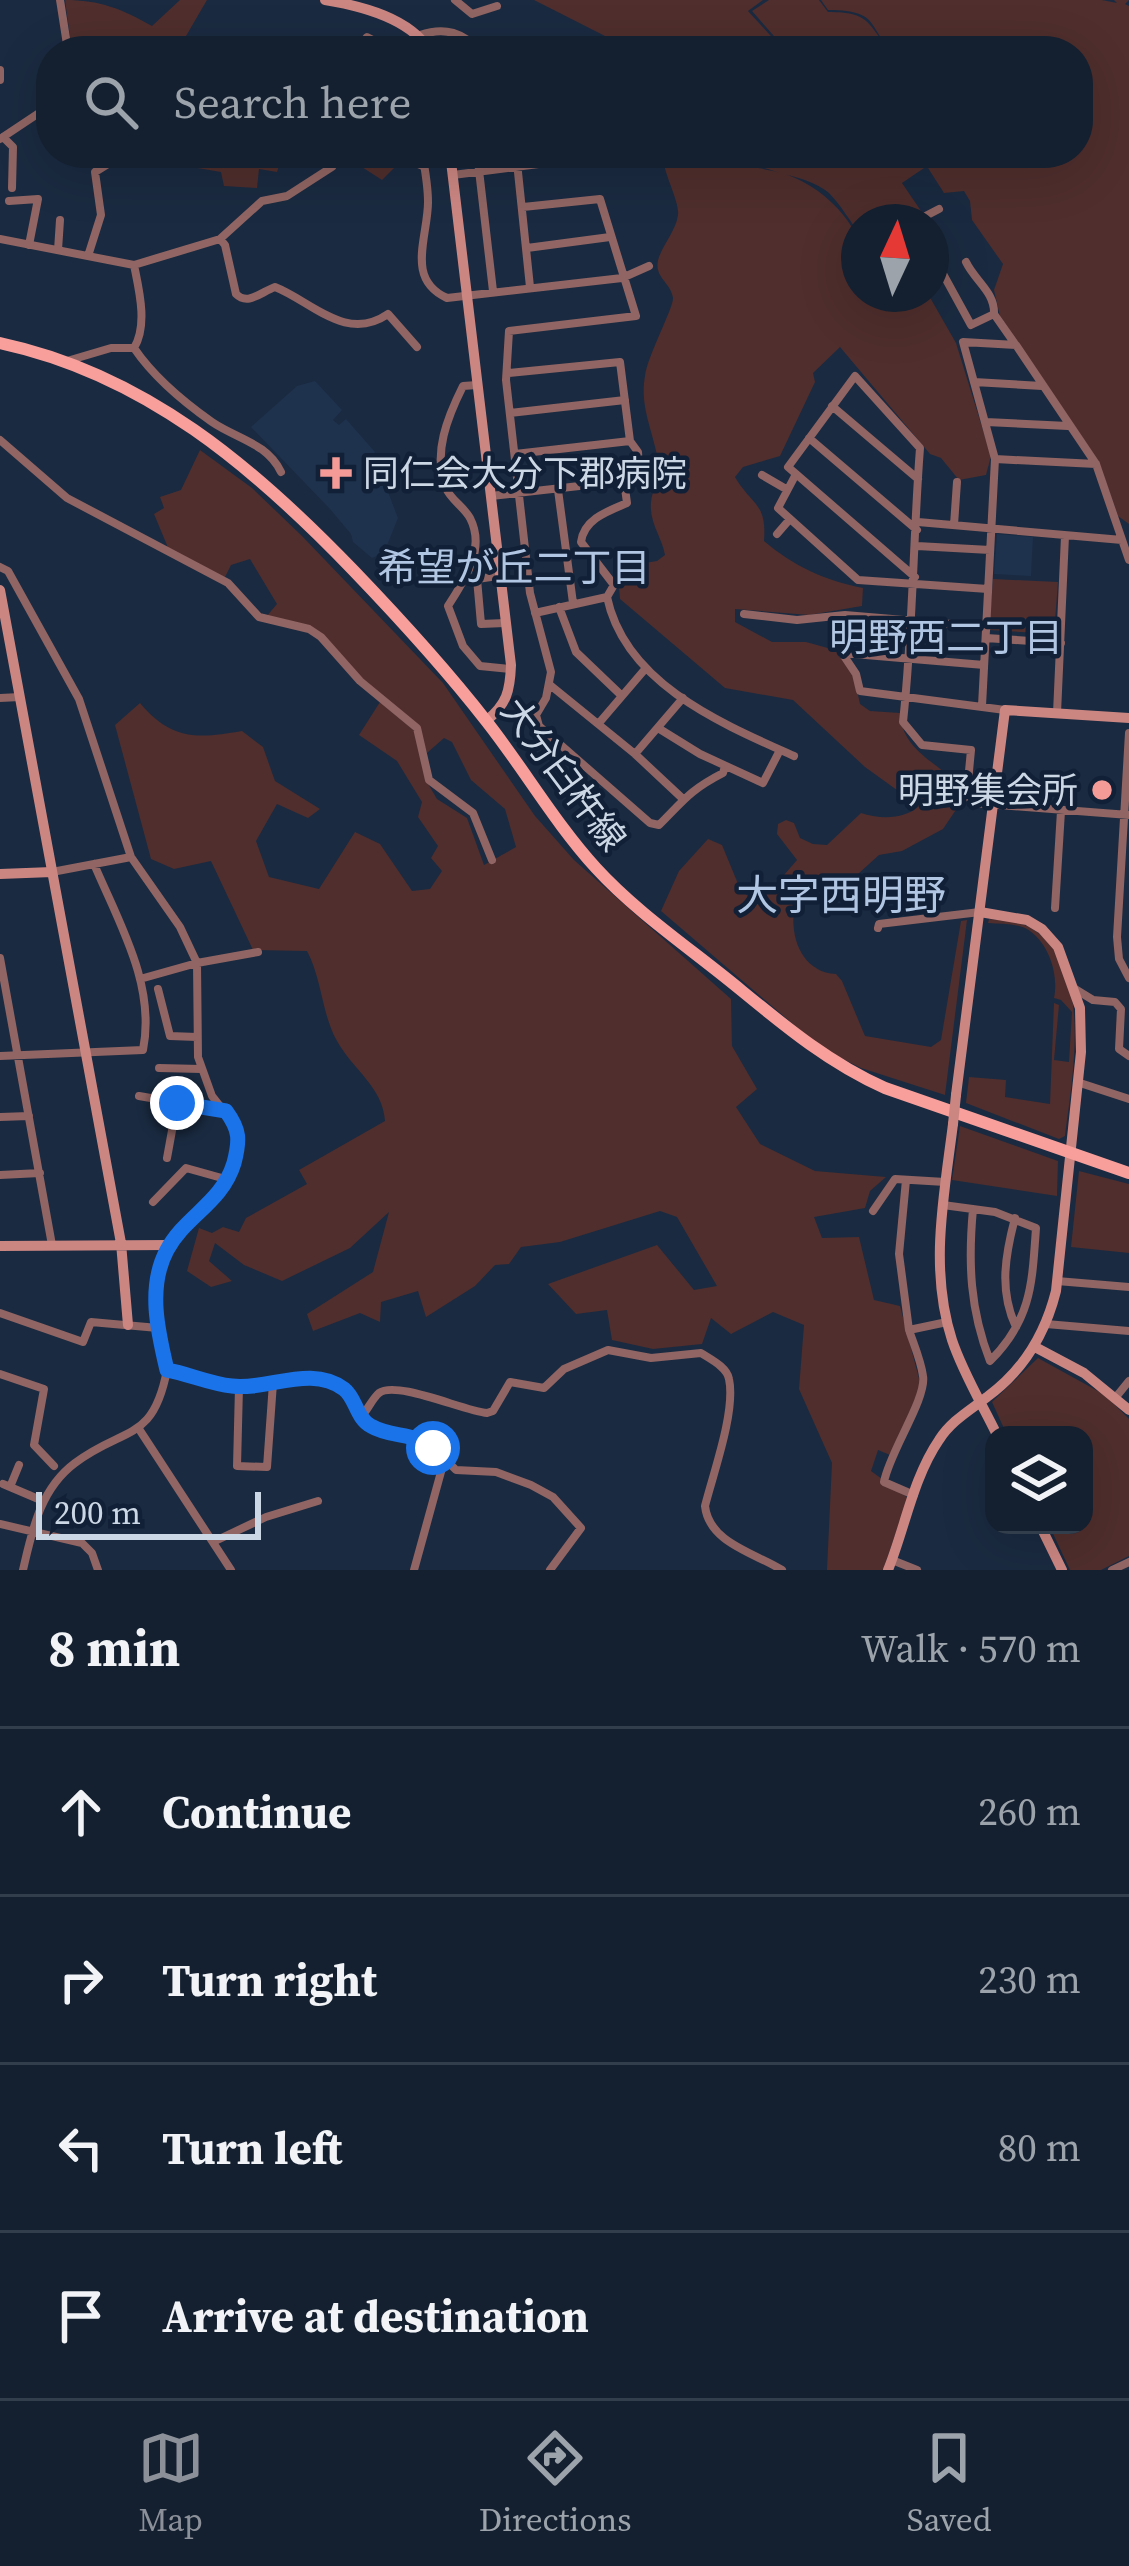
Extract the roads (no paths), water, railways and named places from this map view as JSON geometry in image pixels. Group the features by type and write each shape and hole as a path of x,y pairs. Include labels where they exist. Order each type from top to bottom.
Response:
{"main road":[{"name":"大分臼杵線","path":"0,343 117,383 166,410 263,481 413,632 597,869 808,1044 885,1088 1129,1173"}],"street":[{"path":"60,0 66,36"},
{"path":"326,0 366,8 420,35 446,29 461,36"},
{"path":"455,0 472,14 497,6"},
{"path":"0,70 0,80"},
{"path":"13,188 13,147 1,138 36,115"},
{"path":"88,256 101,214 95,172 101,168"},
{"path":"0,238 134,265 220,239 262,201 287,196 329,168"},
{"path":"424,168 428,198 421,256 426,283 447,298 622,278 649,266"},
{"path":"452,168 511,669 502,708 486,721"},
{"path":"478,168 494,291"},
{"path":"453,175 504,168"},
{"path":"517,168 530,287"},
{"path":"9,200 38,199 29,244"},
{"path":"523,207 599,200 608,215 610,237 636,316 508,331 510,413 535,613 551,672 547,698 536,715 539,726 650,823 659,825 682,798 698,784 723,773 725,766"},
{"path":"58,250 60,220"},
{"path":"527,248 610,237"},
{"path":"220,239 241,299 250,300 275,287 303,306 338,320 373,324 388,314 417,347"},
{"path":"966,262 992,298 994,314 1096,464 1129,560"},
{"path":"66,363 70,357 134,348 139,342 141,314 134,265"},
{"path":"949,281 971,325 994,314"},
{"path":"982,706 995,459 962,342 1016,345"},
{"path":"134,348 211,422 273,455 281,472"},
{"path":"491,496 624,481 634,478 639,467 638,452 630,441 620,362 509,373"},
{"path":"914,581 788,467 855,376 920,448 917,546 904,727 922,745 970,750 967,792 972,802 1126,815"},
{"path":"974,382 1042,386"},
{"path":"477,385 464,386 451,411 441,451 446,490 469,514 478,541 468,572 448,606 463,646 480,666 511,669"},
{"path":"510,413 625,400"},
{"path":"832,406 918,478"},
{"path":"986,422 1068,425"},
{"path":"809,437 918,526 1122,540"},
{"path":"0,440 67,498 228,584 259,617 309,629 321,637 360,681 417,728 429,780 473,813 492,860"},
{"path":"515,454 630,441"},
{"path":"995,459 1096,464"},
{"path":"796,474 778,508 858,580 988,589"},
{"path":"763,475 787,489"},
{"path":"624,481 627,503 596,517 582,532 581,542 614,585 608,597 613,626 626,649 683,698 794,756"},
{"path":"954,525 957,482"},
{"path":"558,490 573,604"},
{"path":"777,534 790,519"},
{"path":"1057,713 1065,536"},
{"path":"917,546 991,550"},
{"path":"0,567 8,571 79,699 130,856 180,927 196,963 201,1069 212,1096 238,1129 239,1144 229,1180 170,1245 156,1293 167,1370 161,1398 139,1429 74,1463 44,1502 23,1570"},
{"path":"498,576 477,579 482,624 505,623"},
{"path":"21,595 1,597 121,1243 128,1325"},
{"path":"535,613 608,597"},
{"path":"559,607 576,652 622,696"},
{"path":"744,614 797,620 845,615 1061,643"},
{"path":"984,664 842,653 856,674 860,691 1006,710 1129,718"},
{"path":"599,723 646,668"},
{"path":"549,684 682,798"},
{"path":"0,698 20,698"},
{"path":"635,754 683,698"},
{"path":"993,1426 947,1322 938,1262 1006,710"},
{"path":"658,728 763,783 780,750"},
{"path":"1129,733 1119,959 1129,978"},
{"path":"1055,908 1061,811"},
{"path":"0,874 52,872 130,856"},
{"path":"0,1056 143,1050 149,1022 140,979 94,864"},
{"path":"878,928 879,924 980,913 1027,920 1058,947 1075,989 1081,1021 1058,1281 1046,1324 1035,1347 1008,1380 942,1435 914,1495 890,1565 917,1570"},
{"path":"140,979 258,952"},
{"path":"0,958 3,996 52,1245"},
{"path":"158,989 170,1036 196,1036"},
{"path":"1075,989 1093,1000 1115,1002 1121,1009 1120,1049 1129,1056"},
{"path":"159,1068 201,1069"},
{"path":"1077,1082 1129,1099"},
{"path":"139,1096 226,1111"},
{"path":"177,1103 166,1160 229,1180"},
{"path":"0,1117 29,1116"},
{"path":"153,1202 186,1168"},
{"path":"0,1175 40,1173"},
{"path":"873,1211 895,1179 945,1182"},
{"path":"906,1180 899,1255 923,1391 901,1432 884,1483 914,1495"},
{"path":"943,1204 973,1209 1015,1218 1036,1228 1030,1295 1017,1329 990,1361 970,1286 973,1209"},
{"path":"1015,1218 1004,1282 1006,1305 1017,1329"},
{"path":"0,1246 170,1245"},
{"path":"1058,1281 1129,1287"},
{"path":"0,1329 3,1315 83,1342 91,1322 158,1328"},
{"path":"909,1330 947,1322"},
{"path":"1046,1324 1129,1331"},
{"path":"1035,1347 1084,1372 1129,1410"},
{"path":"361,1417 386,1390 487,1413 510,1382 544,1388 564,1369 604,1351 651,1358 701,1353 726,1371 729,1379 706,1517 731,1543 782,1570"},
{"path":"167,1370 239,1387 303,1378 338,1386 373,1428 428,1442 456,1470 496,1472 553,1497 580,1528 550,1570"},
{"path":"0,1373 44,1389 34,1444 54,1466"},
{"path":"1116,1397 1129,1381"},
{"path":"239,1387 238,1466 268,1467 273,1383"},
{"path":"139,1429 231,1570"},
{"path":"414,1570 444,1461"},
{"path":"19,1466 6,1485 44,1502"},
{"path":"213,1542 266,1517 317,1501"},
{"path":"0,1524 82,1543 98,1570"},
{"path":"1044,1534 1062,1570"},
{"path":"1112,1570 1129,1562"}],"place":[{"name":"同仁会大分下郡病院","path":"336,473"},
{"name":"明野集会所","path":"1102,790"}],"district":[{"name":"希望が丘二丁目","path":"514,567"},
{"name":"明野西二丁目","path":"946,637"},
{"name":"大字西明野","path":"841,895"}]}
